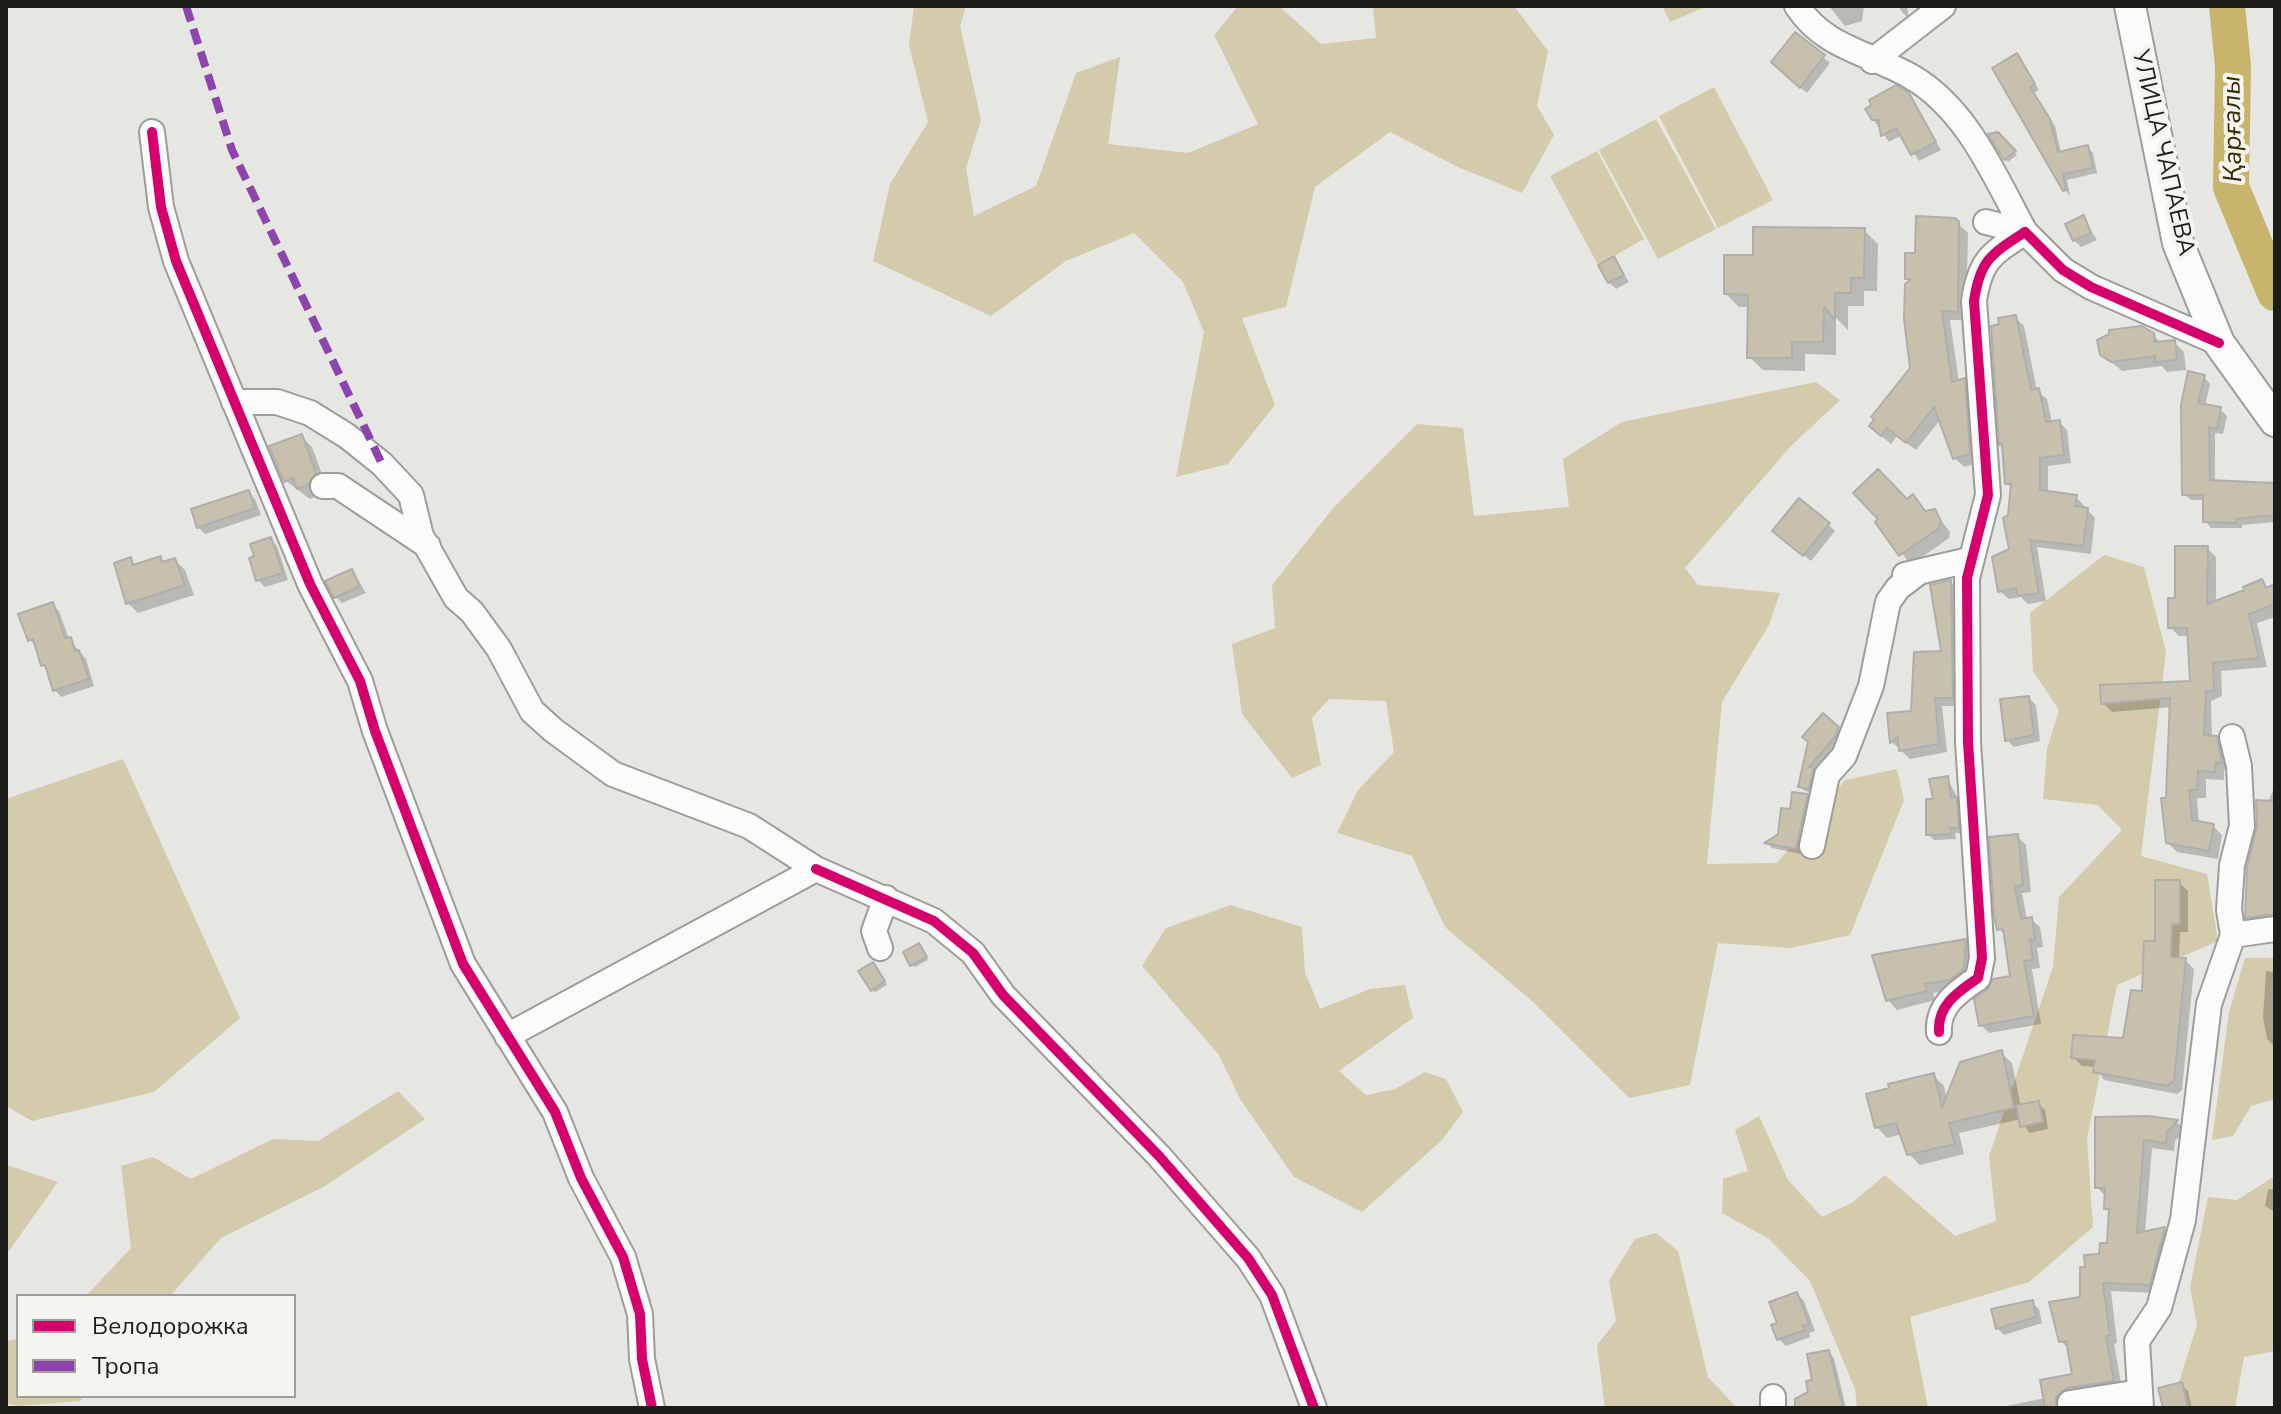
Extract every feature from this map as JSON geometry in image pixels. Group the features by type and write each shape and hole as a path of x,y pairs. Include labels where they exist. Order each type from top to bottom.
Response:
{"street":[{"path":"1797,6 1826,37 1910,76 1944,102 1984,157 2025,232 2063,270 2091,287 2219,343"},
{"path":"1872,61 1943,6"},
{"name":"УЛИЦА ЧАПАЕВА","path":"2130,6 2178,243 2219,343 2275,421"},
{"path":"152,132 161,207 176,261 310,584 360,681 375,731 463,964 555,1112 581,1178 623,1257 640,1314 642,1359 652,1408"},
{"path":"1986,222 2025,232"},
{"path":"1939,1032 1943,1009 1955,995 1978,978 1982,958 1968,742 1969,560 1988,495 1974,301 1977,276 1989,256 2025,232"},
{"path":"234,402 277,402 310,413 347,436 382,464 411,495 421,536 456,598 472,612 499,649 532,711 553,730 613,774 749,826 816,869 934,921 973,953 1003,995 1201,1201 1248,1258 1272,1295 1314,1408"},
{"path":"323,486 338,486 404,534 428,546"},
{"path":"1890,577 1969,560"},
{"path":"1812,846 1827,775 1844,756 1871,686 1888,602 1898,588 1919,572"},
{"path":"2070,1403 2141,1400 2137,1341 2159,1308 2183,1220 2209,1004 2233,935 2229,910 2232,865 2242,826 2239,766 2232,737"},
{"path":"507,1036 816,869"},
{"path":"880,948 874,931 886,898"},
{"path":"2233,935 2275,929"}],"shaded area":[{"path":"914,6 966,6 960,26 981,120 966,168 974,216 1036,186 1076,73 1120,57 1108,144 1188,153 1258,124 1214,35 1238,6 1279,6 1321,44 1376,38 1373,6 1514,6 1548,51 1537,106 1554,135 1522,193 1458,167 1390,132 1315,187 1286,307 1242,318 1275,405 1228,464 1176,477 1204,332 1183,282 1134,233 1066,261 991,316 873,261 890,184 928,122 909,45"},
{"path":"1662,6 1708,6 1670,22"},
{"path":"1714,87 1773,200 1718,228 1659,116"},
{"path":"1656,119 1716,229 1658,259 1599,150"},
{"path":"1597,151 1644,239 1598,265 1550,176"},
{"path":"1816,382 1840,400 1791,446 1685,568 1698,585 1780,593 1769,625 1722,702 1707,864 1777,863 1845,780 1897,769 1904,800 1850,935 1791,948 1718,943 1690,1085 1629,1098 1531,1000 1445,927 1412,856 1337,833 1358,790 1394,752 1386,701 1329,699 1312,718 1321,765 1292,778 1242,714 1232,644 1275,628 1272,585 1334,507 1417,424 1463,428 1474,516 1569,507 1563,459 1622,422"},
{"path":"2104,555 2144,567 2166,652 2141,856 2207,874 2218,941 2117,985 2087,1139 2093,1227 2029,1282 1910,1317 1928,1408 1857,1408 1855,1389 1810,1281 1769,1239 1722,1213 1723,1179 1748,1171 1735,1130 1759,1116 1788,1180 1822,1217 1853,1202 1885,1175 1955,1236 1996,1221 1989,1156 2053,967 2059,897 2122,830 2098,805 2043,799 2047,749 2059,710 2033,671 2030,613"},
{"path":"123,759 240,1018 154,1092 32,1121 6,1106 6,799"},
{"path":"1231,905 1302,927 1305,972 1320,1009 1370,989 1405,985 1413,1018 1339,1071 1366,1095 1395,1089 1425,1072 1446,1079 1463,1112 1441,1141 1362,1212 1294,1177 1240,1099 1219,1055 1142,966 1166,928"},
{"path":"2245,958 2275,958 2275,1099 2251,1106 2233,1136 2212,1140 2229,1012"},
{"path":"398,1091 425,1119 325,1186 221,1238 172,1294 88,1294 131,1248 121,1166 153,1157 191,1179 273,1139 318,1141"},
{"path":"6,1166 58,1182 6,1255"},
{"path":"2275,1176 2275,1351 2244,1357 2235,1408 2171,1408 2197,1325 2190,1287 2208,1197 2237,1200"},
{"path":"1656,1233 1678,1251 1708,1377 1737,1408 1605,1408 1597,1345 1616,1321 1609,1281 1635,1239"},
{"path":"16,1339 16,1398 82,1398 80,1401 17,1406 6,1403 6,1341"}],"building":[{"path":"1795,32 1825,55 1800,88 1771,62"},
{"path":"2017,53 2035,84 2030,87 2050,119 2058,152 2088,145 2093,168 2063,174 2066,190 2063,191 1992,68"},
{"path":"1896,85 1909,93 1936,142 1911,155 1896,128 1881,136 1878,120 1872,120 1865,109 1871,105 1869,100"},
{"path":"1998,132 2016,151 2004,160 1988,134"},
{"path":"2084,215 2091,233 2073,241 2065,224"},
{"path":"1916,216 1955,218 1959,222 1958,312 1942,311 1952,382 1965,378 1970,454 1953,459 1934,407 1906,443 1887,428 1881,436 1869,426 1874,419 1871,417 1910,368 1904,319 1905,284 1911,279 1905,279 1905,253 1915,253"},
{"path":"1753,227 1865,228 1864,278 1851,278 1851,293 1835,293 1835,320 1824,307 1823,342 1792,342 1792,358 1747,358 1748,295 1724,294 1724,255 1753,255"},
{"path":"1614,256 1624,275 1608,283 1598,265"},
{"path":"2016,315 2031,390 2039,388 2046,422 2060,420 2064,455 2040,458 2040,490 2077,495 2075,506 2088,508 2083,546 2030,540 2039,593 2018,596 2016,588 1998,592 1992,557 2009,549 2003,518 2008,515 2011,484 2005,484 2002,444 1999,445 1991,326 1999,324 1998,318"},
{"path":"2142,326 2154,333 2155,342 2175,340 2177,360 2155,362 2155,356 2111,362 2100,355 2097,340 2109,334 2109,330"},
{"path":"2188,371 2205,375 2198,403 2221,407 2217,429 2209,427 2210,480 2275,483 2275,515 2236,519 2236,523 2203,522 2203,495 2182,495 2181,405"},
{"path":"302,434 316,473 308,485 297,489 293,478 284,482 269,446"},
{"path":"1878,469 1907,499 1913,494 1925,511 1935,509 1941,521 1939,528 1899,556 1875,522 1878,519 1853,493"},
{"path":"249,490 255,508 197,528 191,509"},
{"path":"1799,498 1830,523 1803,556 1772,531"},
{"path":"271,537 283,573 256,581 249,558 254,556 250,544"},
{"path":"2175,546 2208,546 2207,604 2244,590 2243,587 2262,579 2266,588 2275,584 2275,604 2249,614 2259,658 2213,663 2214,691 2206,692 2204,735 2217,736 2222,763 2216,762 2215,772 2198,771 2197,790 2189,790 2192,820 2214,824 2209,851 2166,843 2161,798 2166,798 2170,698 2101,704 2100,685 2190,681 2187,628 2168,628 2168,598 2175,598"},
{"path":"161,556 162,562 175,558 185,585 126,604 114,563 131,557 133,565"},
{"path":"352,569 360,586 334,598 325,581"},
{"path":"1951,580 1953,698 1935,698 1939,744 1899,751 1898,737 1890,743 1887,713 1911,711 1914,652 1941,651 1930,585"},
{"path":"53,602 65,638 71,637 75,651 79,650 89,679 53,691 45,665 41,666 33,639 28,641 18,614"},
{"path":"2029,696 2034,735 2005,741 2000,699"},
{"path":"1823,713 1839,727 1835,737 1809,767 1814,768 1809,789 1798,787 1808,742 1802,737"},
{"path":"1948,776 1951,798 1957,797 1959,828 1950,828 1951,834 1926,835 1926,799 1933,799 1929,779"},
{"path":"1792,792 1808,794 1796,849 1764,843 1778,834 1781,808 1790,809"},
{"path":"2256,800 2275,801 2275,914 2245,918 2247,867 2257,826"},
{"path":"2018,834 2023,885 2015,886 2021,919 2032,917 2035,939 2030,940 2033,960 2024,961 2034,1016 1979,1026 1974,999 1987,990 1993,979 2010,976 2003,929 1997,930 1994,916 1989,837"},
{"path":"2155,880 2180,880 2180,924 2172,924 2171,957 2186,958 2174,1081 2167,1086 2093,1072 2095,1060 2071,1058 2073,1035 2123,1038 2131,990 2142,991 2144,941 2155,941"},
{"path":"1966,939 1964,969 1950,980 1925,984 1927,991 1886,1001 1872,955"},
{"path":"919,943 927,957 910,966 903,952"},
{"path":"873,962 885,981 871,991 858,971"},
{"path":"2002,1050 2014,1108 1949,1123 1955,1144 1907,1155 1896,1123 1875,1128 1866,1094 1889,1088 1888,1084 1934,1073 1942,1107 1960,1062"},
{"path":"2039,1101 2043,1122 2020,1127 2016,1105"},
{"path":"2148,1116 2178,1120 2167,1132 2166,1143 2144,1140 2137,1233 2165,1227 2150,1285 2103,1283 2110,1335 2106,1336 2114,1381 2067,1388 2056,1397 2056,1408 2045,1408 2040,1380 2072,1374 2066,1341 2059,1342 2049,1302 2080,1297 2080,1267 2085,1267 2084,1255 2099,1254 2100,1243 2107,1243 2109,1209 2104,1209 2105,1188 2095,1188 2095,1117"},
{"path":"1797,1292 1809,1324 1803,1326 1805,1330 1777,1340 1771,1325 1777,1323 1769,1302"},
{"path":"2033,1300 2036,1317 1996,1329 1991,1309"},
{"path":"1829,1350 1843,1408 1795,1408 1795,1399 1808,1392 1806,1381 1812,1380 1807,1354"},
{"path":"2182,1382 2188,1408 2163,1408 2158,1388"}],"waterway":[{"name":"Қарғалы","path":"2227,6 2233,66 2231,187 2275,293"}],"marked path":[{"path":"186,6 232,150 382,464"}],"cycle path":[{"path":"152,132 161,207 176,261 310,584 360,681 375,731 463,964 555,1112 581,1178 623,1257 640,1314 642,1359 652,1408"},
{"path":"1939,1032 1945,1006 1978,978 1982,958 1968,742 1967,578 1988,495 1974,301 1980,276 1989,259 2025,232 2063,270 2091,287 2219,343"},
{"path":"816,869 934,921 973,953 1003,995 1159,1156 1248,1258 1272,1295 1314,1408"}]}
